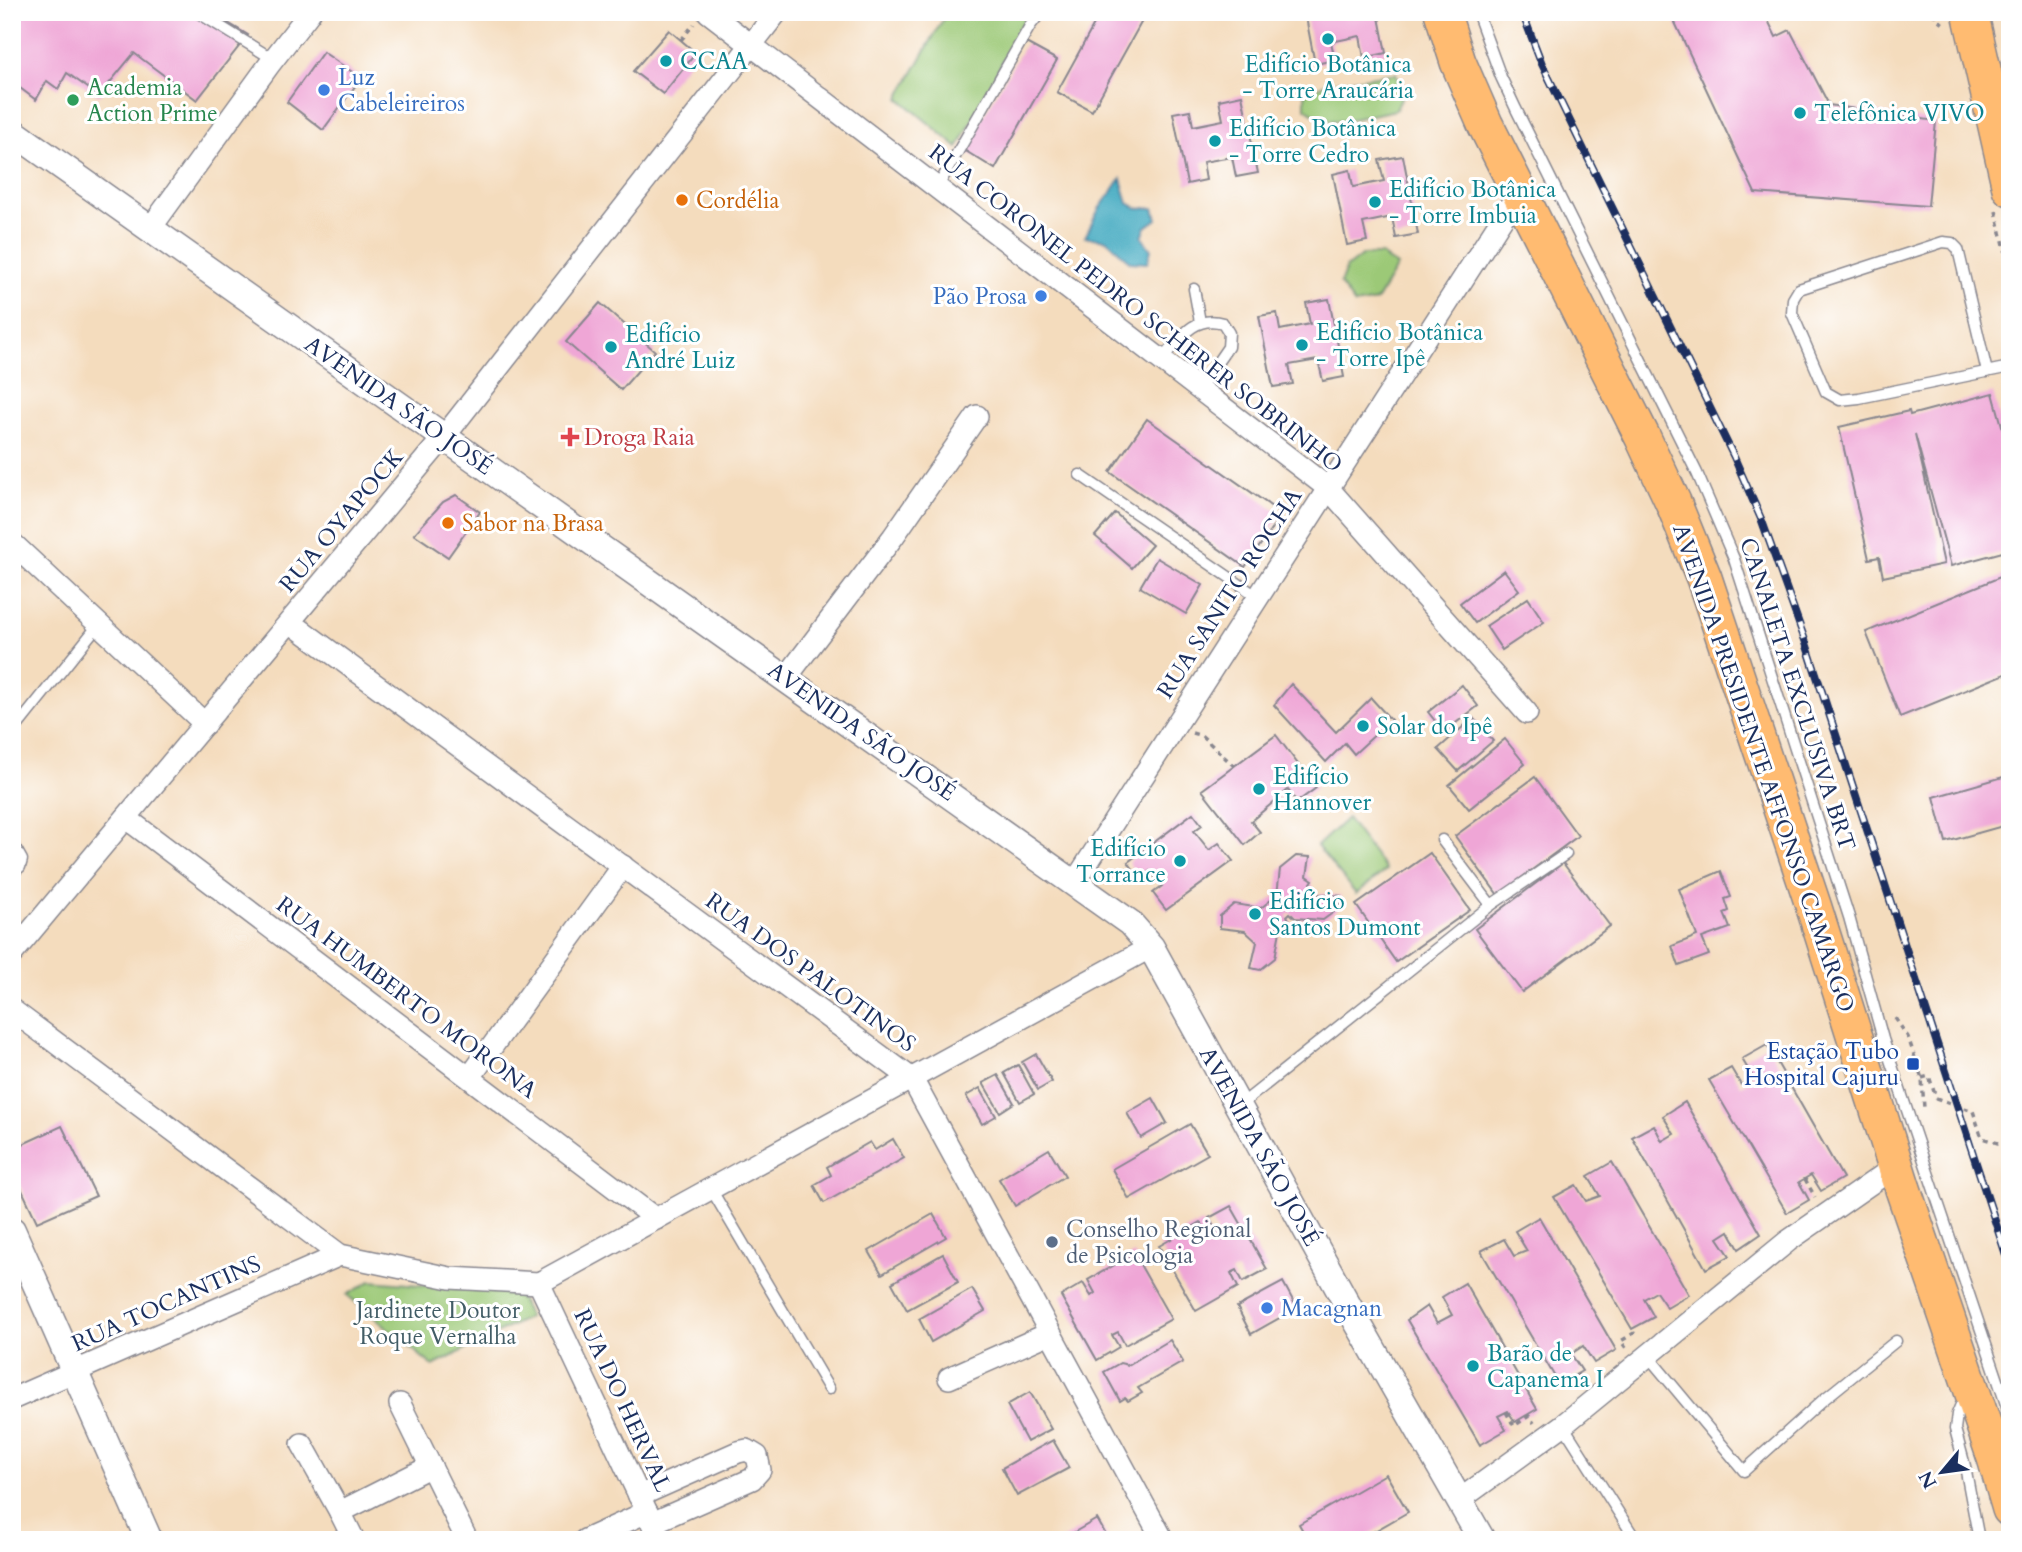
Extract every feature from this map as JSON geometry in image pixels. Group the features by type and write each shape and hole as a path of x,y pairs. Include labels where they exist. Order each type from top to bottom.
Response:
{"main road":[{"name":"AVENIDA PRESIDENTE AFFONSO CAMARGO","path":"1442,12 1472,95 1643,438 1690,542 1718,617 1896,1166 1970,1383 1980,1462 2010,1509"},
{"path":"1966,15 2010,188"}],"street":[{"path":"150,229 310,12"},
{"name":"RUA CORONEL PEDRO SCHERER SOBRINHO","path":"708,12 1328,488 1527,713"},
{"name":"RUA OYAPOCK","path":"12,954 444,438 777,12"},
{"name":"AVENIDA SÃO JOSÉ","path":"12,131 1130,923 1151,947 1352,1313 1481,1540"},
{"name":"RUA SANITO ROCHA","path":"1075,882 1519,192"},
{"path":"786,678 885,548 977,416"},
{"path":"12,543 205,724"},
{"name":"RUA DOS PALOTINOS","path":"290,622 912,1079 1163,1540"},
{"name":"RUA HUMBERTO MORONA","path":"125,818 656,1219"},
{"path":"470,1077 623,866"},
{"path":"12,1010 340,1255 450,1278 539,1283 1151,947"},
{"path":"1458,1500 1563,1425 1788,1241 1896,1166"},
{"path":"12,1230 149,1540"},
{"name":"RUA TOCANTINS","path":"12,1399 340,1255"},
{"name":"RUA DO HERVAL","path":"539,1283 649,1518"},
{"path":"949,1378 1050,1333"},
{"path":"400,1404 467,1540"},
{"path":"302,1444 354,1540"},
{"path":"584,1540 649,1518 752,1479 760,1470 757,1456 742,1451 649,1518"},
{"path":"340,1512 431,1466"}],"lane":[{"path":"197,12 273,60"},
{"path":"937,188 1030,26 1041,12"},
{"name":"CANALETA EXCLUSIVA BRT","path":"1477,12 1516,109 1682,442 1734,559 1849,917 1886,1050 2010,1416"},
{"path":"1987,372 1958,249 1952,243 1943,242 1799,289 1793,299 1792,313 1826,392 1840,400 1859,398 1987,372 2010,367"},
{"path":"1194,289 1200,321"},
{"path":"1161,360 1190,327 1200,321 1213,320 1223,323 1229,333 1228,347 1199,389"},
{"path":"1080,475 1258,597"},
{"path":"12,733 99,624"},
{"path":"1442,840 1491,905"},
{"path":"12,842 22,860 20,867 12,873"},
{"path":"1240,1106 1491,905 1566,853"},
{"path":"711,1189 829,1389"},
{"path":"1648,1356 1744,1471 1896,1341"},
{"path":"1563,1425 1636,1540"},
{"path":"1979,1540 1980,1462"}],"path":[{"path":"1175,725 1202,736 1234,766"},
{"path":"1922,1079 1929,1076 1936,1098 1973,1111 1982,1138 1998,1143 2010,1140"},
{"path":"1506,1412 1514,1426 1529,1416 1545,1438"}],"green space":[{"path":"947,12 1028,12 958,148 899,98"},
{"path":"1396,73 1403,93 1396,110 1343,121 1323,120 1305,108 1305,94 1324,84"},
{"path":"1363,255 1381,255 1397,266 1376,301 1355,305 1340,284 1346,268"},
{"path":"1347,818 1386,870 1356,894 1317,846"},
{"name":"Jardinete Doutor Roque Vernalha","path":"371,1281 517,1293 529,1317 433,1366 347,1295"}],"water":[{"path":"1121,179 1128,203 1138,208 1154,208 1157,219 1146,227 1142,237 1151,250 1147,263 1130,262 1107,240 1085,237 1099,209"}],"building":[{"path":"12,12 210,12 248,35 197,100 134,53 99,96 67,73 58,89 47,81 36,100 12,82"},
{"path":"1101,12 1147,12 1092,111 1057,92"},
{"name":"Edifício Botânica - Torre Araucária","path":"1305,12 1378,12 1386,53 1364,58 1360,36 1331,42 1335,60 1315,64"},
{"name":"Telefônica VIVO","path":"1670,12 1764,12 1776,37 1790,30 1829,105 1936,121 1928,206 1755,193"},
{"name":"CCAA","path":"669,30 696,53 663,94 633,71"},
{"path":"1026,43 1057,60 995,169 964,150"},
{"name":"Luz Cabeleireiros","path":"323,52 361,78 323,130 287,102"},
{"name":"Edifício Botânica - Torre Cedro","path":"1242,95 1258,173 1236,177 1232,157 1203,162 1206,180 1187,184 1173,113 1190,110 1193,126 1223,120 1219,100"},
{"name":"Edifício Botânica - Torre Imbuia","path":"1403,156 1418,234 1396,238 1392,217 1363,223 1367,241 1347,245 1333,174 1350,170 1353,187 1384,181 1379,160"},
{"name":"Edifício Botânica - Torre Ipê","path":"1329,299 1344,377 1323,381 1318,360 1289,365 1293,384 1273,387 1259,316 1277,313 1280,330 1310,324 1306,303"},
{"name":"Edifício André Luiz","path":"600,303 655,351 621,390 566,342"},
{"path":"1993,393 2010,455 2010,550 1951,566 1915,434 1944,564 1883,577 1879,557 1869,559 1839,427 1909,411 1910,415"},
{"path":"1147,419 1282,514 1245,567 1110,472"},
{"name":"Sabor na Brasa","path":"456,495 480,512 448,557 414,534 443,502"},
{"path":"1115,513 1152,545 1132,568 1095,536"},
{"path":"1157,558 1203,585 1186,614 1140,587"},
{"path":"1504,570 1519,590 1475,623 1460,603"},
{"path":"2010,573 2010,672 1900,717 1866,632"},
{"path":"1528,598 1544,622 1502,650 1486,626"},
{"name":"Solar do Ipê","path":"1291,684 1336,732 1371,698 1391,720 1354,754 1345,743 1326,762 1274,705"},
{"path":"1462,685 1478,706 1444,732 1428,712"},
{"path":"1473,718 1493,741 1458,771 1438,749"},
{"name":"Edifício Hannover","path":"1276,735 1316,788 1297,802 1288,790 1251,821 1260,832 1245,845 1202,790"},
{"path":"1505,739 1525,764 1469,809 1449,785"},
{"path":"2010,775 2010,824 1946,842 1934,797"},
{"path":"1535,777 1578,836 1498,895 1455,836"},
{"name":"Edifício Torrance","path":"1193,813 1202,825 1194,831 1209,850 1219,843 1233,861 1166,910 1153,893 1162,886 1150,871 1140,878 1128,862"},
{"path":"1430,853 1470,910 1396,962 1356,905"},
{"name":"Edifício Santos Dumont","path":"1296,856 1310,857 1307,876 1313,880 1311,883 1314,888 1311,892 1316,897 1320,894 1341,896 1338,909 1323,920 1295,918 1290,913 1287,916 1293,925 1287,931 1278,921 1275,924 1280,931 1275,958 1260,970 1251,968 1257,942 1245,931 1220,928 1220,916 1234,904 1261,908 1277,895 1280,869"},
{"path":"1563,863 1610,926 1522,992 1475,929"},
{"path":"1721,871 1731,897 1725,899 1729,911 1724,913 1730,928 1702,938 1709,955 1679,966 1672,946 1697,936 1679,889"},
{"path":"1767,1045 1843,1178 1821,1191 1811,1175 1799,1182 1809,1200 1787,1213 1709,1080 1731,1068 1741,1085 1754,1079 1742,1059"},
{"path":"1036,1054 1052,1082 1038,1090 1022,1062"},
{"path":"1018,1065 1034,1094 1020,1102 1004,1073"},
{"path":"998,1075 1014,1103 1000,1112 983,1083"},
{"path":"980,1088 996,1116 982,1124 966,1096"},
{"path":"1153,1098 1167,1123 1141,1138 1127,1113"},
{"path":"1685,1102 1761,1234 1739,1249 1729,1231 1718,1238 1730,1256 1706,1269 1632,1137 1654,1125 1662,1141 1674,1134 1663,1116"},
{"path":"1190,1124 1208,1154 1129,1199 1112,1169"},
{"path":"62,1126 96,1196 37,1222 12,1169 12,1149"},
{"path":"893,1139 904,1158 824,1203 814,1185 831,1175 827,1167 870,1142 875,1150"},
{"path":"1049,1149 1065,1176 1015,1206 999,1179"},
{"path":"1612,1162 1689,1295 1667,1308 1656,1292 1644,1299 1654,1317 1632,1329 1554,1197 1576,1185 1586,1201 1600,1196 1588,1176"},
{"path":"1231,1206 1267,1269 1243,1282 1237,1270 1231,1273 1238,1287 1196,1311 1159,1246 1201,1222 1209,1236 1217,1232 1209,1218"},
{"path":"933,1214 946,1237 882,1274 869,1251"},
{"path":"1539,1217 1616,1350 1594,1363 1583,1346 1571,1354 1582,1371 1559,1384 1481,1251 1504,1239 1514,1256 1527,1251 1515,1231"},
{"path":"943,1254 958,1282 907,1310 892,1283"},
{"path":"1134,1254 1171,1319 1125,1345 1118,1332 1112,1335 1119,1347 1097,1360 1061,1296 1083,1283 1091,1296 1095,1293 1088,1280"},
{"name":"Macagnan","path":"1283,1282 1297,1308 1251,1334 1237,1307"},
{"name":"Barão de Capanema I","path":"1465,1283 1537,1409 1515,1422 1508,1411 1498,1416 1506,1430 1480,1445 1407,1320 1427,1306 1437,1323 1452,1315 1442,1297"},
{"path":"972,1289 985,1311 931,1342 919,1319"},
{"path":"1170,1340 1183,1362 1138,1388 1142,1393 1128,1401 1125,1398 1120,1401 1104,1372 1120,1363 1128,1365"},
{"path":"1030,1392 1051,1429 1027,1442 1007,1405"},
{"path":"1053,1440 1069,1468 1017,1496 1002,1468"},
{"path":"1386,1474 1408,1512 1359,1540 1308,1540 1299,1524"},
{"path":"1097,1519 1109,1540 1061,1540"}],"railway":[{"path":"1522,12 1542,64 1734,457 1762,521 1806,643 2010,1267"}],"place":[{"name":"Edifício Botânica - Torre Araucária","path":"1328,39"},
{"name":"CCAA","path":"666,61"},
{"name":"Luz Cabeleireiros","path":"324,90"},
{"name":"Academia Action Prime","path":"73,100"},
{"name":"Telefônica VIVO","path":"1800,113"},
{"name":"Edifício Botânica - Torre Cedro","path":"1215,141"},
{"name":"Cordélia","path":"682,200"},
{"name":"Edifício Botânica - Torre Imbuia","path":"1375,202"},
{"name":"Pão Prosa","path":"1041,296"},
{"name":"Edifício Botânica - Torre Ipê","path":"1302,345"},
{"name":"Edifício André Luiz","path":"611,347"},
{"name":"Droga Raia","path":"570,437"},
{"name":"Sabor na Brasa","path":"448,523"},
{"name":"Solar do Ipê","path":"1363,726"},
{"name":"Edifício Hannover","path":"1259,789"},
{"name":"Edifício Torrance","path":"1180,861"},
{"name":"Edifício Santos Dumont","path":"1255,914"},
{"name":"Estação Tubo Hospital Cajuru","path":"1913,1064"},
{"name":"Conselho Regional de Psicologia","path":"1052,1242"},
{"name":"Macagnan","path":"1267,1308"},
{"name":"Barão de Capanema I","path":"1473,1366"}]}
